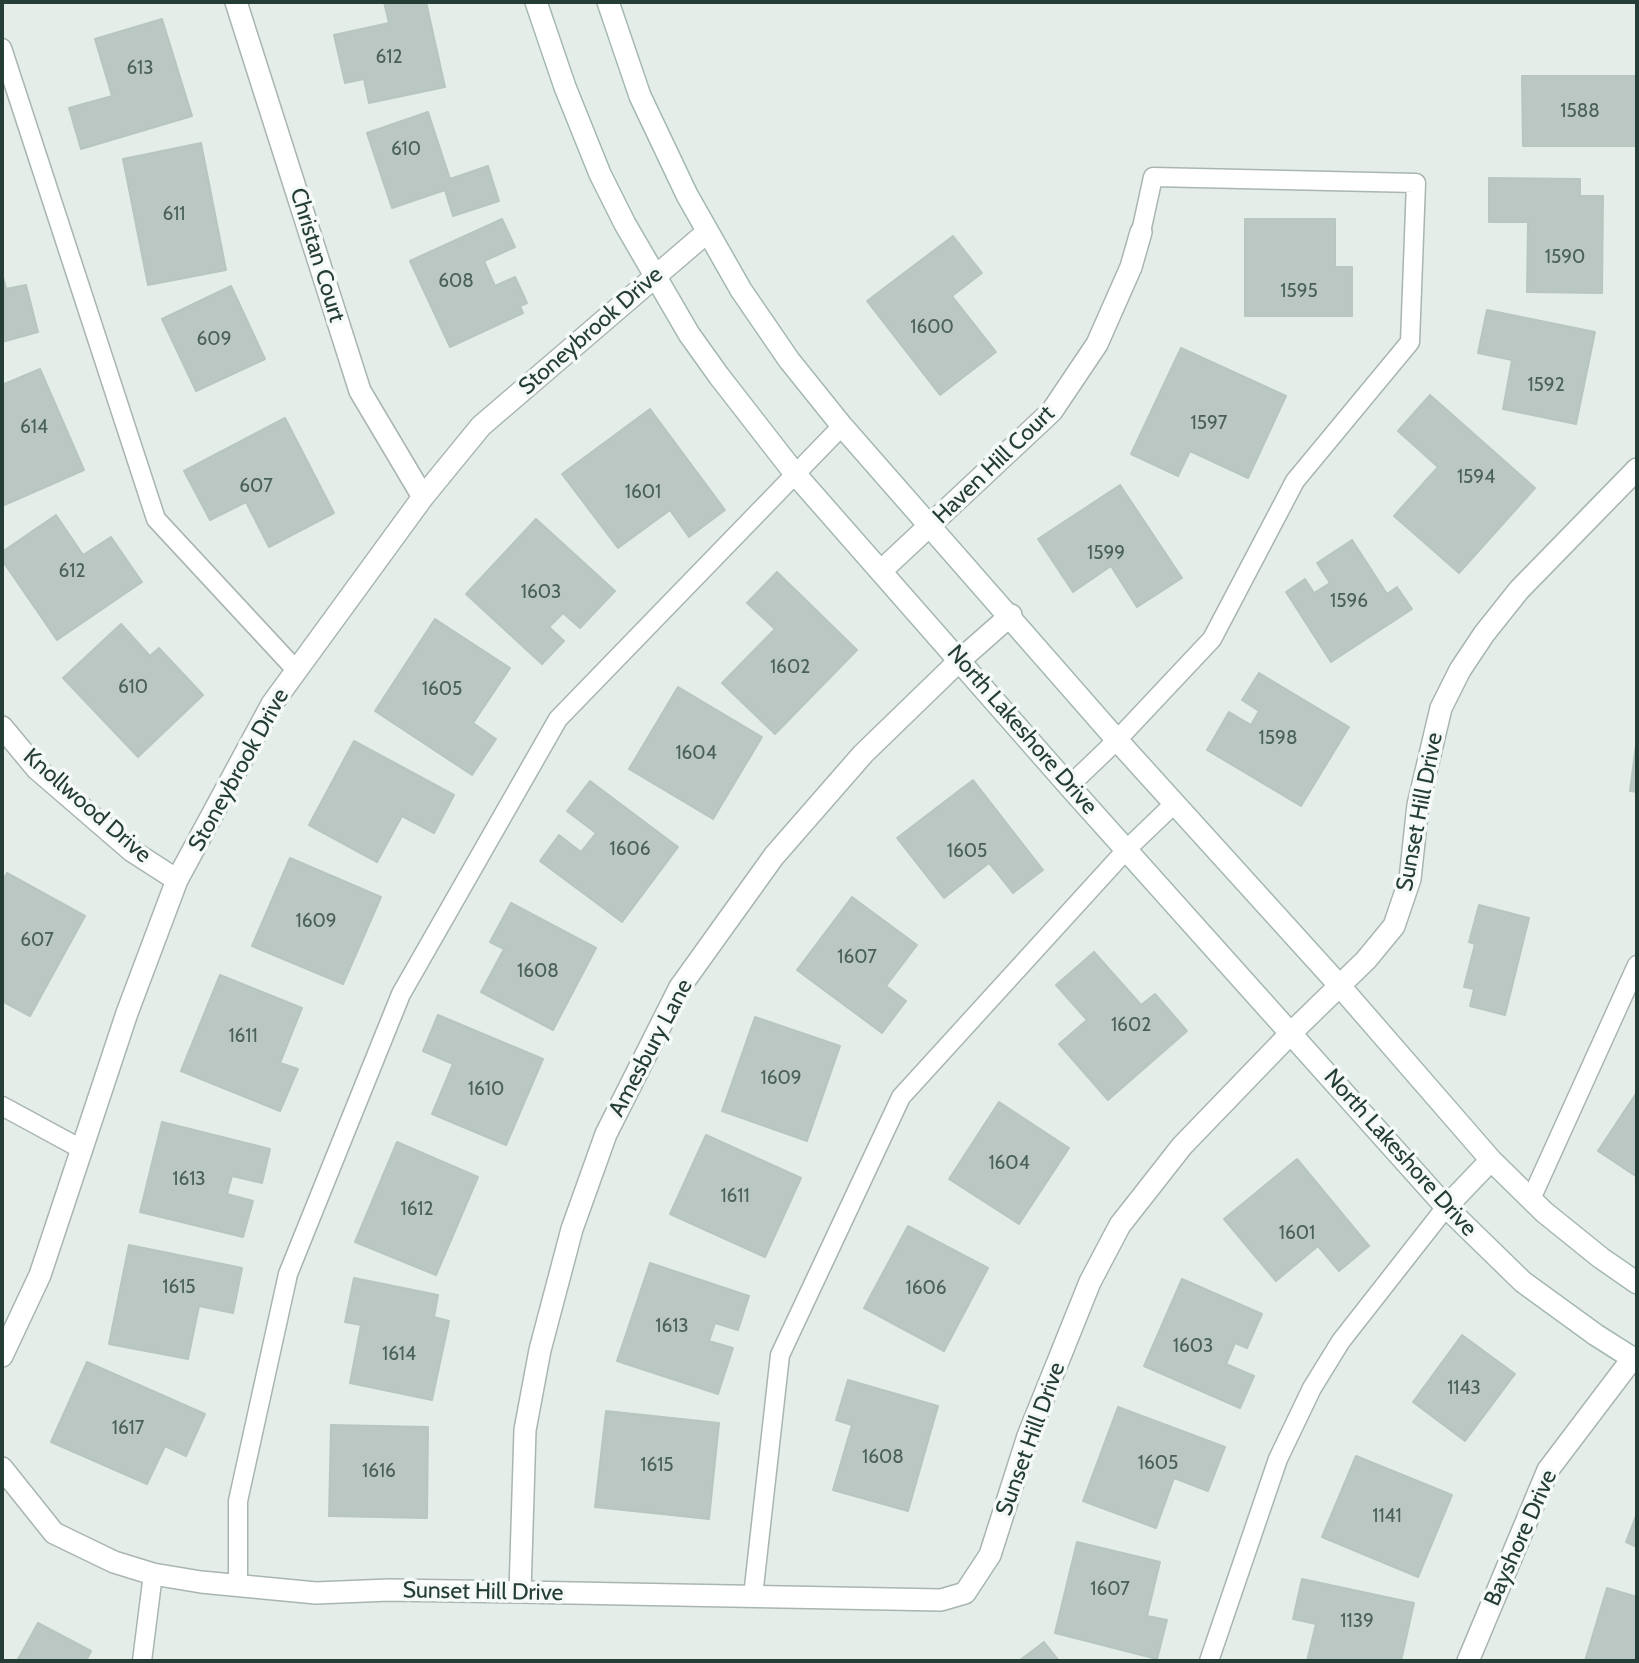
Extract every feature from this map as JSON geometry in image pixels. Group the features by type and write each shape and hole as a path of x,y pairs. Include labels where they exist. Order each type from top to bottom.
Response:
{"street":[{"name":"Christan Court","path":"236,2 359,391 424,497"},
{"name":"North Lakeshore Drive","path":"536,2 565,87 600,174 654,276 689,334 796,475 1069,786 1446,1207 1523,1282 1563,1312 1636,1359"},
{"path":"608,2 640,96 706,233 766,328 842,426 1491,1160 1531,1199 1601,1258 1637,1283"},
{"name":"Haven Hill Court","path":"881,571 1052,411 1097,344 1130,267 1141,232"},
{"name":"Stoneybrook Drive","path":"2,1356 40,1275 127,1013 177,880 272,704 424,497 481,426 706,233"},
{"name":"Sunset Hill Drive","path":"2,1468 54,1533 114,1563 153,1574 238,1586 316,1593 520,1592 941,1600 965,1593 990,1555 1028,1436 1090,1282 1120,1225 1182,1146 1366,960 1394,926 1410,879 1418,805 1441,708 1460,670 1519,590 1637,469"},
{"name":"Amesbury Lane","path":"520,1592 525,1430 540,1349 572,1229 606,1134 680,987 774,856 863,754 1010,615"},
{"name":"Knollwood Drive","path":"2,727 46,777 132,851 177,880"},
{"path":"1446,1207 1491,1160"},
{"name":"Bayshore Drive","path":"1468,1661 1548,1470 1636,1359"}],"lane":[{"path":"2,48 156,519 296,671"},
{"path":"1069,786 1117,740 1212,639 1295,481 1410,342 1416,183 1153,177 1141,232"},
{"path":"238,1586 239,1501 288,1274 401,994 558,719 842,426"},
{"path":"753,1596 780,1355 901,1097 1127,849 1175,803"},
{"path":"1531,1199 1637,965"},
{"path":"2,1106 83,1150"},
{"path":"1209,1661 1278,1459 1312,1388 1341,1341 1446,1207"},
{"path":"142,1661 153,1574"}],"building":[{"path":"384,2 426,2 445,87 369,103 364,79 345,83 334,35 389,23"},
{"path":"162,19 192,116 81,149 69,108 112,96 95,39"},
{"path":"1522,76 1637,76 1637,146 1523,146"},
{"path":"428,112 450,179 488,166 499,201 453,216 445,190 392,208 367,133"},
{"path":"201,143 226,270 148,285 123,159"},
{"path":"1489,178 1580,179 1580,196 1603,196 1602,293 1527,292 1528,222 1489,222"},
{"path":"502,219 515,247 484,261 495,286 515,277 527,303 520,306 523,313 450,347 410,261"},
{"path":"1245,219 1335,219 1335,267 1352,267 1352,316 1245,316"},
{"path":"953,236 982,273 952,296 996,352 940,395 867,301"},
{"path":"2,273 6,289 26,285 38,332 2,342"},
{"path":"231,286 265,359 196,391 162,319"},
{"path":"1487,310 1595,332 1576,424 1503,409 1512,360 1478,353"},
{"path":"1181,348 1286,396 1248,478 1190,451 1178,476 1131,454"},
{"path":"40,369 84,470 2,506 2,385"},
{"path":"1430,395 1535,488 1459,573 1394,516 1438,467 1398,431"},
{"path":"650,409 725,510 689,537 670,510 618,548 562,474"},
{"path":"285,418 334,513 269,547 246,502 210,520 184,471"},
{"path":"1120,485 1182,578 1137,607 1111,566 1073,592 1038,539"},
{"path":"56,515 83,555 111,537 142,582 57,640 2,560 2,552"},
{"path":"536,519 615,591 580,628 563,613 549,627 564,641 542,664 466,594"},
{"path":"1352,540 1387,594 1397,587 1412,609 1331,662 1286,592 1305,579 1314,593 1330,583 1317,563"},
{"path":"777,572 857,650 775,734 722,683 775,629 747,603"},
{"path":"435,619 510,668 473,723 496,739 472,775 375,711"},
{"path":"121,624 150,656 159,648 203,695 138,757 63,678"},
{"path":"1259,673 1349,727 1301,806 1207,750 1229,712 1251,725 1259,711 1242,700"},
{"path":"678,687 762,737 713,819 629,769"},
{"path":"1637,737 1637,792 1630,791"},
{"path":"354,741 454,795 434,833 402,816 377,862 309,825"},
{"path":"973,780 1043,870 1013,893 989,863 944,898 897,838"},
{"path":"590,781 678,847 622,922 540,861 559,835 581,852 596,833 567,811"},
{"path":"290,858 381,897 343,984 252,946"},
{"path":"7,873 85,916 30,1016 2,1001 2,970 5,965 2,963 2,882"},
{"path":"852,897 917,945 886,986 906,1001 882,1033 797,970"},
{"path":"511,903 596,948 553,1030 481,992 504,949 490,942"},
{"path":"1479,905 1529,918 1505,1015 1470,1006 1474,989 1464,987 1475,944 1469,942"},
{"path":"1094,952 1141,1005 1155,994 1187,1031 1108,1100 1059,1044 1087,1020 1056,985"},
{"path":"220,975 302,1008 280,1063 298,1069 280,1111 181,1071"},
{"path":"438,1015 543,1059 506,1145 432,1114 453,1064 423,1051"},
{"path":"755,1017 840,1046 807,1141 722,1111"},
{"path":"1637,1092 1637,1177 1598,1151"},
{"path":"999,1102 1069,1148 1019,1224 949,1179"},
{"path":"162,1122 270,1149 262,1183 232,1176 227,1194 253,1201 243,1237 140,1212"},
{"path":"706,1135 801,1178 765,1257 670,1214"},
{"path":"397,1142 478,1177 436,1275 355,1242"},
{"path":"1297,1159 1369,1246 1339,1271 1318,1246 1276,1281 1224,1219"},
{"path":"908,1226 988,1268 944,1351 864,1308"},
{"path":"129,1245 242,1268 233,1313 199,1306 188,1359 109,1344"},
{"path":"650,1263 749,1296 738,1330 715,1323 709,1341 733,1348 718,1394 617,1361"},
{"path":"354,1278 438,1295 434,1317 449,1321 432,1400 350,1383 361,1325 345,1322"},
{"path":"1182,1279 1262,1314 1247,1348 1235,1343 1226,1364 1254,1376 1240,1408 1144,1366"},
{"path":"1462,1335 1515,1374 1465,1441 1413,1402"},
{"path":"87,1362 205,1414 186,1456 165,1446 147,1484 51,1442"},
{"path":"848,1380 938,1406 908,1511 833,1490 852,1425 836,1420"},
{"path":"1118,1407 1225,1447 1208,1491 1174,1478 1156,1528 1083,1501"},
{"path":"606,1411 719,1423 709,1519 595,1507"},
{"path":"331,1425 428,1427 427,1518 329,1516"},
{"path":"1356,1456 1452,1495 1418,1577 1322,1537"},
{"path":"1637,1513 1637,1547 1626,1542"},
{"path":"1077,1542 1160,1562 1147,1616 1167,1620 1157,1659 1055,1633"},
{"path":"1302,1579 1414,1603 1401,1661 1307,1661 1316,1624 1293,1619"},
{"path":"1607,1588 1637,1597 1637,1661 1585,1661"},
{"path":"38,1623 91,1651 86,1661 17,1661"},
{"path":"1044,1642 1059,1661 1019,1661"}]}
